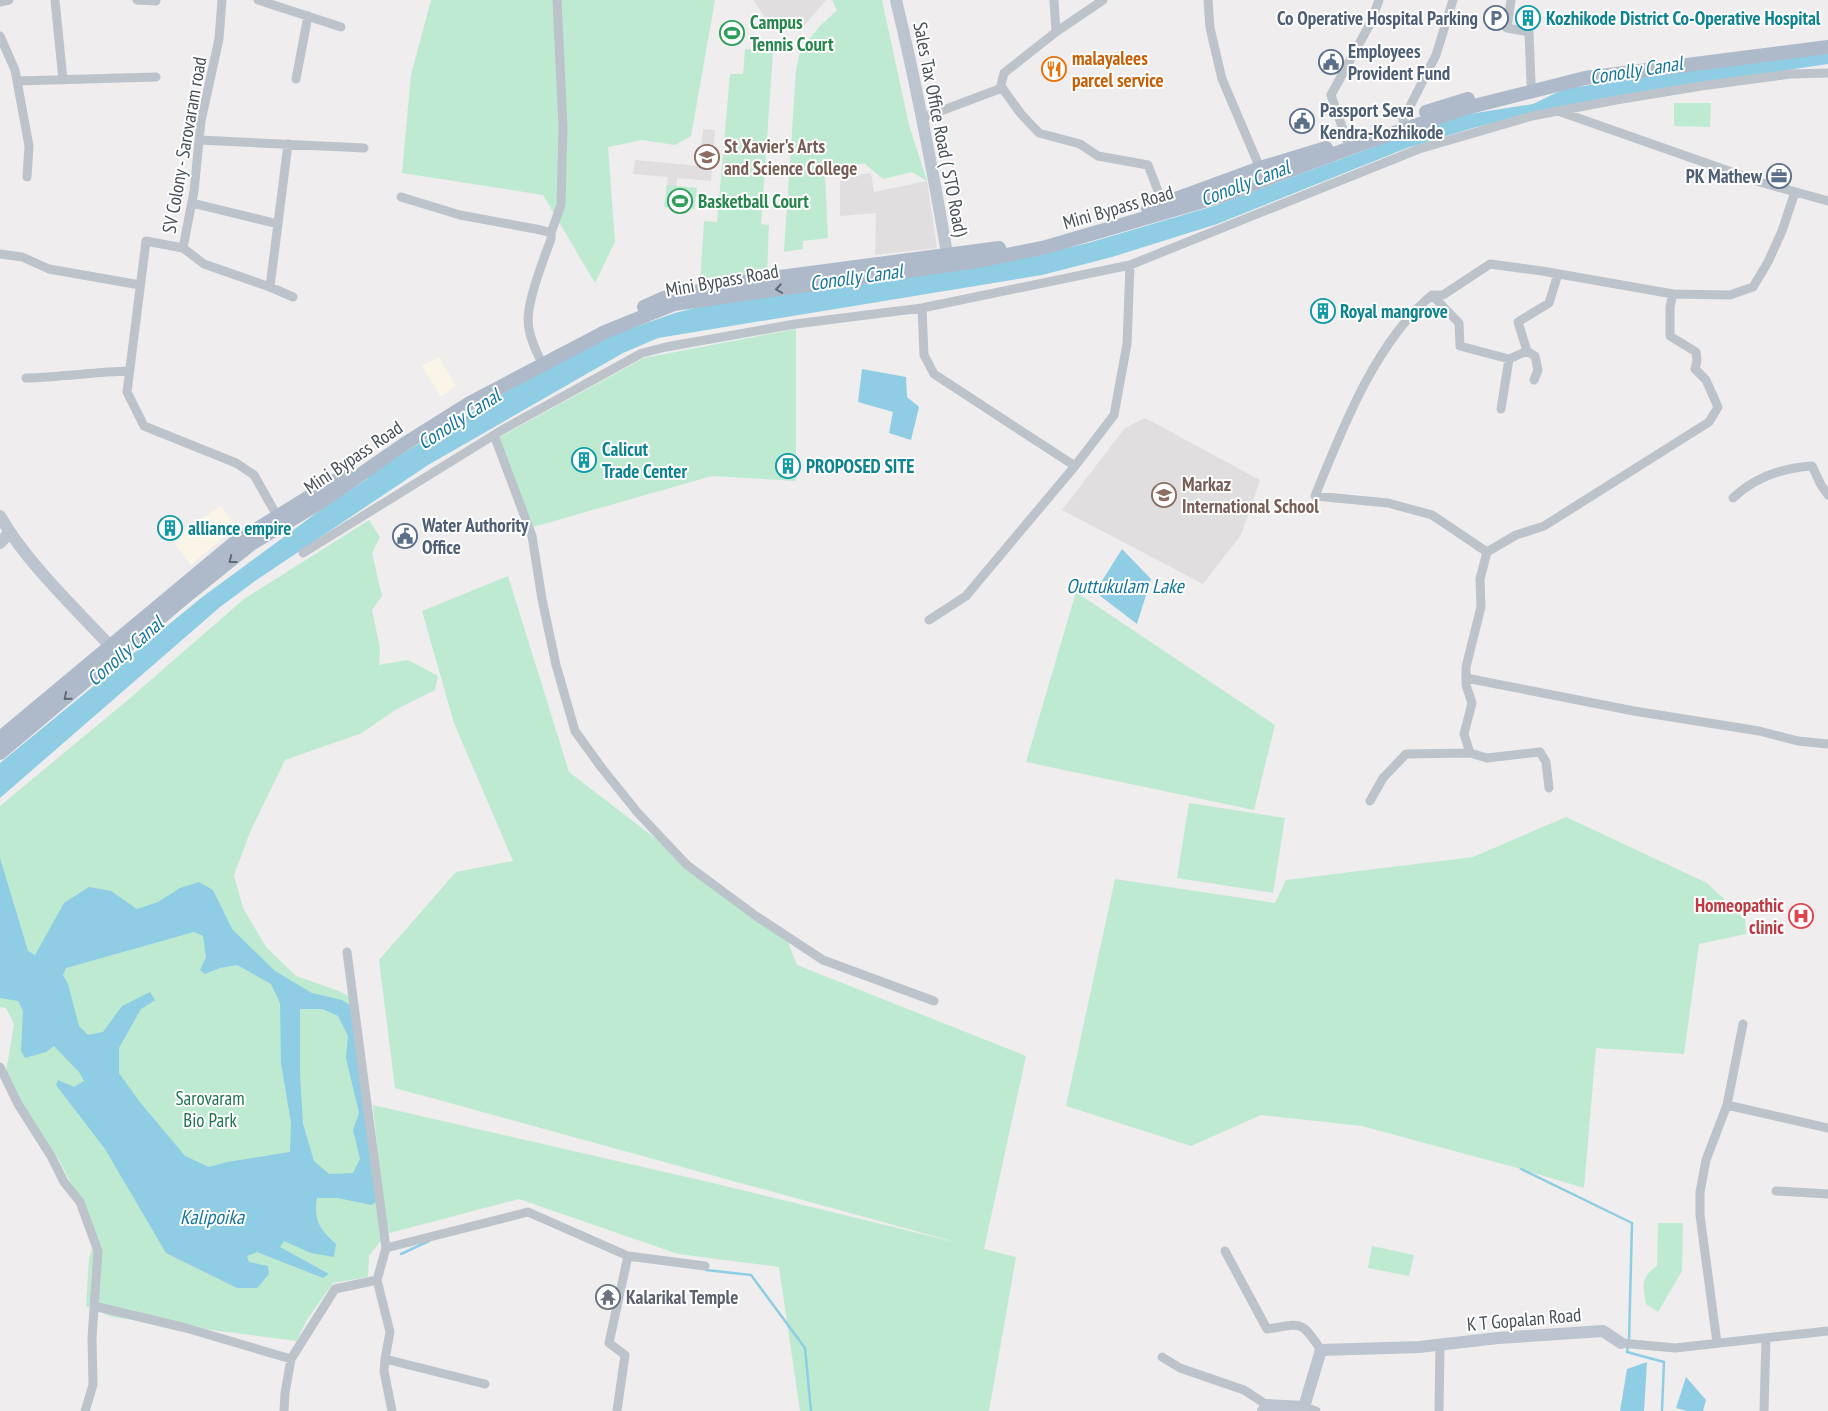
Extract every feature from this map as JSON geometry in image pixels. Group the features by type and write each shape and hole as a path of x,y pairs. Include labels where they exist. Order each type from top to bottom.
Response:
{"main road":[{"name":"Mini Bypass Road","path":"280,521 324,500 403,445 470,403 605,332 674,304 948,260 1076,231 1163,204 1260,168 1347,141 1447,104 1556,77 1828,38"},
{"name":"Mini Bypass Road","path":"0,738 190,593 280,521 539,356 593,328 664,298 742,282 948,260 978,261 1046,247 1224,195 1350,148 1449,114 1585,78 1828,47"},
{"name":"Mini Bypass Road","path":"0,753 113,651"}],"street":[{"path":"0,2 9,0"},
{"path":"55,0 63,80"},
{"path":"136,0 156,1"},
{"name":"SV Colony - Sarovaram road","path":"222,0 219,39 201,120 192,203 183,248 146,241 127,392 144,426 236,463 254,475 280,521"},
{"path":"258,0 340,26"},
{"path":"539,356 531,341 528,319 531,301 561,205 563,127 557,0"},
{"name":"Sales Tax Office Road ( STO Road)","path":"896,0 912,64 948,260"},
{"path":"1054,0 1056,32"},
{"path":"1103,0 1056,32 1004,72 1002,88 1021,114 1039,133 1080,144 1098,156 1148,165 1163,204"},
{"path":"1208,0 1210,28 1222,79 1260,168"},
{"path":"1347,141 1331,96 1371,22 1379,0"},
{"path":"1403,120 1436,55 1453,0"},
{"path":"1511,0 1507,28 1529,32 1531,83"},
{"path":"296,79 308,16"},
{"path":"0,36 15,70 29,146 28,176"},
{"path":"303,553 494,435 642,353 795,324 922,308 1130,265 1419,149 1532,116 1616,100 1770,76 1828,73"},
{"path":"17,81 156,77"},
{"path":"922,118 1002,88"},
{"path":"1557,111 1763,183 1828,201"},
{"path":"199,140 364,148"},
{"path":"270,287 288,144"},
{"path":"1487,552 1432,515 1388,503 1315,496 1338,440 1389,340 1418,307 1432,295 1443,295 1490,264 1672,294 1730,295 1752,288 1768,262 1782,231 1795,192"},
{"path":"401,197 460,215 551,233"},
{"path":"192,203 278,224"},
{"path":"183,248 204,264 270,287 292,297"},
{"path":"0,254 22,256 50,269 140,285"},
{"path":"929,620 966,596 1075,466 1114,415 1127,344 1130,265"},
{"path":"1534,380 1538,370 1535,356 1527,351 1518,322 1549,303 1558,274"},
{"path":"1470,753 1464,734 1472,703 1466,685 1466,667 1481,607 1480,579 1487,552 1516,535 1544,526 1709,422 1718,407 1706,380 1695,369 1697,361 1696,352 1670,336 1672,294"},
{"path":"1432,295 1459,323 1460,346 1509,359 1527,351"},
{"path":"922,308 924,355 934,374 1075,466"},
{"path":"1501,409 1509,359"},
{"path":"26,378 63,377 95,372 129,371"},
{"path":"494,435 532,536 542,599 556,665 575,731 601,767 638,813 687,865 756,916 823,960 934,1001"},
{"path":"1733,498 1742,489 1762,478 1784,470 1812,466 1821,486 1828,495"},
{"path":"0,516 9,533 51,583 113,651"},
{"path":"0,544 9,533"},
{"path":"1466,678 1634,711 1758,731 1798,741 1828,744"},
{"path":"1370,801 1383,778 1406,754 1470,753 1487,758 1540,752 1546,762 1549,788"},
{"path":"347,952 386,1248 377,1280 390,1332 384,1359 384,1371 392,1411"},
{"path":"1717,1343 1700,1215 1700,1192 1706,1160 1727,1105 1743,1024"},
{"path":"0,1067 18,1104 51,1156 64,1182 80,1202 98,1251 92,1338 93,1385 84,1411"},
{"path":"1727,1105 1828,1128"},
{"path":"1776,1191 1828,1194"},
{"path":"386,1248 528,1212 628,1256 706,1266"},
{"path":"1162,1357 1180,1368 1244,1390 1265,1408 1310,1409 1321,1350 1304,1327 1297,1325 1267,1329 1225,1251"},
{"path":"617,1411 625,1355 609,1344 628,1256"},
{"path":"284,1411 291,1359 335,1289 377,1280"},
{"path":"94,1306 186,1328 291,1359"},
{"name":"K T Gopalan Road","path":"1321,1350 1419,1347 1498,1338 1603,1331 1621,1343 1675,1348 1828,1331"},
{"path":"1764,1411 1766,1338"},
{"path":"1439,1411 1440,1345"},
{"path":"384,1359 485,1384"}],"shaded area":[{"path":"753,0 826,0 804,26 772,27"},
{"name":"St Xavier's Arts and Science College","path":"703,129 715,130 711,181 677,178 676,187 667,186 668,177 633,174 635,160 699,166"},
{"path":"871,173 874,192 927,181 937,248 875,255 876,213 840,216 840,177"},
{"path":"439,357 456,386 441,397 422,366"},
{"name":"Markaz International School","path":"1145,418 1260,480 1241,535 1203,584 1062,510 1125,428"},
{"path":"221,506 236,527 191,565 171,539"}],"green space":[{"path":"431,0 715,0 691,136 675,145 642,140 608,147 615,242 595,283 543,195 402,173 411,75"},
{"path":"832,0 882,0 909,125 927,181 912,172 883,179 864,163 825,174 828,238 803,241 803,249 784,252 796,71 800,51 819,27 837,10"},
{"name":"Campus Tennis Court","path":"739,22 743,32 726,43 722,35"},
{"path":"745,49 773,52 761,224 769,225 767,274 700,284 704,221 717,222 730,74 743,74"},
{"path":"1674,103 1711,103 1710,127 1674,126"},
{"name":"Basketball Court","path":"667,185 697,188 694,209 664,207"},
{"path":"796,329 796,481 712,476 533,527 498,438 644,358"},
{"name":"Sarovaram Bio Park","path":"369,520 380,537 372,553 382,596 372,610 380,648 379,665 408,660 438,676 435,690 395,710 362,733 285,760 250,832 234,875 243,908 266,947 296,976 339,991 354,999 384,1214 373,1105 717,1184 959,1243 395,1088 379,960 456,872 513,861 454,723 422,611 508,576 569,772 741,904 785,935 797,965 1026,1056 984,1249 1016,1257 989,1411 800,1411 779,1267 678,1254 519,1199 386,1234 369,1256 368,1277 333,1283 306,1321 297,1341 112,1317 86,1306 89,1259 96,1234 59,1160 5,1078 14,1024 6,1008 0,1007 0,806 129,699 244,599"},
{"path":"1076,592 1275,725 1254,810 1026,762"},
{"path":"1189,803 1285,818 1273,893 1177,878"},
{"path":"1566,817 1707,883 1745,919 1746,934 1699,944 1684,1054 1596,1048 1584,1188 1362,1126 1261,1115 1191,1146 1066,1106 1115,879 1275,903 1286,880 1473,857"},
{"path":"1658,1223 1683,1223 1682,1271 1658,1312 1646,1304 1644,1282 1648,1274 1657,1266"},
{"path":"1372,1246 1414,1255 1409,1276 1368,1268"}],"water":[{"path":"1828,49 1828,64 1687,85 1544,110 1473,128 1407,148 1217,224 1112,257 1042,275 658,338 623,353 428,465 255,581 220,607 0,798 0,763 201,598 319,511 367,479 370,473 541,371 607,337 675,313 707,305 1029,257 1088,243 1217,205 1457,116 1533,104 1564,89"},
{"path":"862,369 906,377 907,397 919,407 911,440 889,433 893,412 858,402"},
{"name":"Outtukulam Lake","path":"1122,549 1151,579 1137,624 1095,592"},
{"name":"Kalipoika","path":"0,858 28,951 35,955 64,903 89,887 111,891 137,909 158,902 180,888 199,882 213,890 232,929 275,971 312,993 342,1000 351,1006 377,1200 372,1205 337,1198 317,1198 317,1219 322,1229 336,1244 334,1257 311,1253 284,1241 280,1247 329,1274 323,1278 257,1252 247,1256 249,1262 268,1266 269,1274 257,1288 237,1288 166,1253 105,1149 56,1085 58,1080 74,1087 84,1081 79,1072 54,1046 46,1052 25,1058 21,1051 23,1011 18,1001 0,998","holes":["194,932 203,936 206,957 200,970 205,974 220,968 237,965 271,984 280,1003 281,1063 291,1123 290,1152 227,1162 209,1167 185,1156 139,1101 119,1073 119,1048 141,1009 155,1000 150,992 122,1006 103,1032 88,1035 79,1026 68,984 63,975 66,968","300,1009 322,1009 338,1016 348,1036 346,1058 359,1113 353,1130 360,1159 353,1173 329,1174 314,1161 303,1124 300,1075"]},
{"path":"1647,1362 1644,1411 1620,1411 1627,1369"},
{"path":"1686,1377 1706,1400 1703,1411 1687,1411 1676,1408"}],"waterway":[{"path":"1521,1169 1632,1223 1629,1341"},
{"path":"401,1254 429,1241"},
{"path":"706,1270 751,1275 805,1348 811,1411"},
{"path":"1628,1346 1627,1352 1664,1362 1662,1410"}],"place":[{"name":"Co Operative Hospital Parking","path":"1496,18"},
{"name":"Kozhikode District Co-Operative Hospital","path":"1528,18"},
{"name":"Campus Tennis Court","path":"732,33"},
{"name":"Employees Provident Fund","path":"1331,62"},
{"name":"malayalees parcel service","path":"1054,69"},
{"name":"Passport Seva Kendra-Kozhikode","path":"1302,121"},
{"name":"St Xavier's Arts and Science College","path":"707,157"},
{"name":"PK Mathew","path":"1779,176"},
{"name":"Basketball Court","path":"680,201"},
{"name":"Royal mangrove","path":"1323,311"},
{"name":"Calicut Trade Center","path":"584,460"},
{"name":"PROPOSED SITE","path":"788,466"},
{"name":"Markaz International School","path":"1164,495"},
{"name":"alliance empire","path":"170,528"},
{"name":"Water Authority Office","path":"405,536"},
{"name":"Homeopathic clinic","path":"1801,916"},
{"name":"Kalarikal Temple","path":"608,1297"}],"water label":[{"name":"Conolly Canal","path":"1636,70"},
{"name":"Conolly Canal","path":"1245,183"},
{"name":"Conolly Canal","path":"856,277"},
{"name":"Conolly Canal","path":"459,419"},
{"name":"Conolly Canal","path":"125,651"}]}
